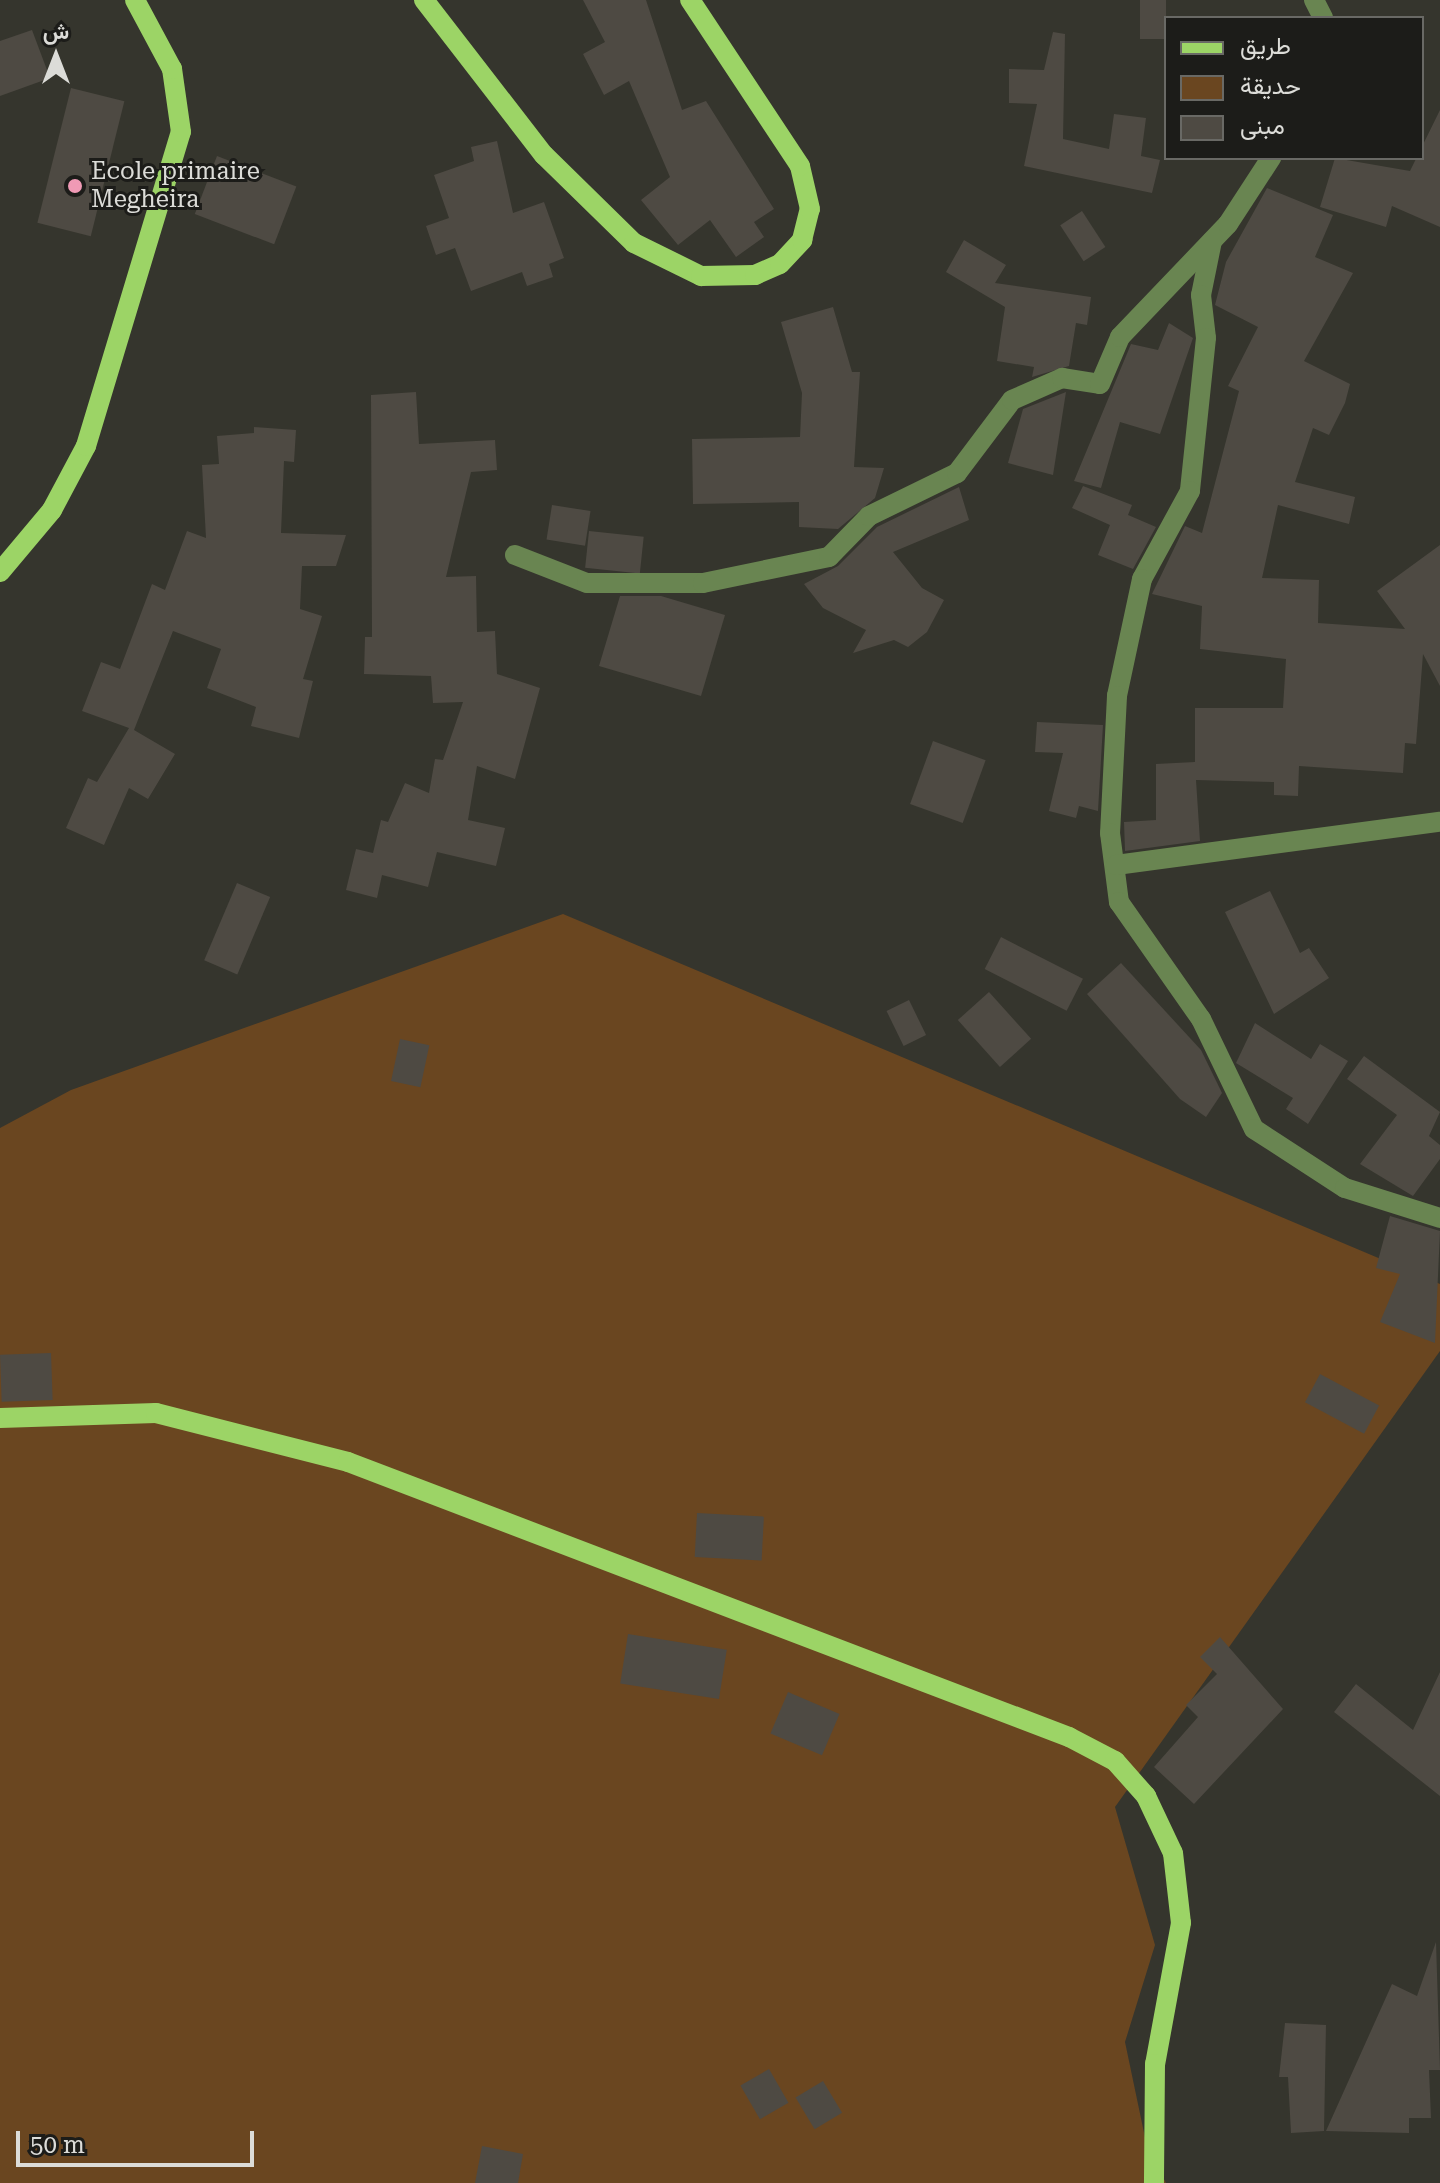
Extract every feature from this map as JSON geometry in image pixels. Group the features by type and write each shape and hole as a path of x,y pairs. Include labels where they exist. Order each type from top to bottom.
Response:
{"main road":[{"path":"0,572 52,510 86,446 181,132 172,69 135,0"},
{"path":"424,0 544,155 634,243 701,276 755,275 780,264 802,240 810,209 800,166 690,0"},
{"path":"0,1418 156,1413 348,1462 1069,1737 1115,1761 1146,1796 1173,1853 1181,1923 1155,2064 1154,2183"}],"street":[{"path":"515,555 587,583 703,583 829,557 869,516 957,473 1012,400 1062,378 1100,384 1120,337 1212,241 1270,160"},
{"path":"1212,241 1201,295 1206,338 1190,491 1142,579 1117,696 1110,833 1119,902 1201,1019 1254,1129 1345,1188 1440,1218"},
{"path":"1116,865 1440,822"}],"green space":[{"path":"563,914 1440,1284 1440,1351 1115,1807 1155,1945 1125,2042 1147,2147 1166,2183 0,2183 0,1128 71,1090"}],"building":[{"path":"583,0 646,0 682,110 706,101 774,209 754,222 764,237 736,257 710,220 678,245 641,200 670,177 629,81 604,95 583,54 605,42"},
{"path":"1140,0 1166,0 1164,39 1140,39"},
{"path":"32,30 50,78 0,96 0,41"},
{"path":"1053,32 1065,34 1063,139 1109,149 1114,114 1146,118 1141,156 1160,160 1152,193 1024,166 1037,104 1009,103 1009,69 1044,70"},
{"path":"71,88 124,101 91,236 37,223"},
{"path":"1440,110 1440,227 1392,206 1386,227 1320,207 1334,160 1410,171 1415,160 1424,160 1424,143"},
{"path":"497,141 513,213 544,202 564,258 549,264 553,277 527,286 522,272 471,291 455,248 436,255 426,226 449,218 434,175 474,161 471,147"},
{"path":"217,156 296,186 274,244 195,214"},
{"path":"1267,188 1333,215 1315,257 1353,273 1304,361 1350,384 1345,403 1329,435 1313,428 1295,482 1355,497 1349,524 1278,505 1262,578 1319,580 1318,623 1405,629 1377,591 1440,545 1440,686 1423,654 1416,744 1405,743 1403,773 1299,766 1298,796 1274,795 1274,782 1196,780 1200,841 1125,851 1124,822 1156,820 1156,764 1195,762 1195,708 1283,708 1286,659 1200,649 1202,606 1152,594 1185,526 1202,533 1239,391 1228,386 1258,327 1215,305 1226,262"},
{"path":"1082,211 1105,247 1084,261 1060,225"},
{"path":"964,240 1006,265 995,283 1091,297 1087,325 1076,323 1069,366 1032,377 1034,367 997,361 1005,307 946,272"},
{"path":"833,307 852,372 860,372 854,467 884,468 875,498 838,529 799,527 799,502 693,504 692,439 800,437 802,393 781,322"},
{"path":"1169,323 1193,338 1160,434 1120,422 1101,488 1074,481 1131,344 1158,350"},
{"path":"416,392 419,444 495,440 497,470 471,472 446,577 476,576 477,632 495,631 497,674 540,688 515,779 477,766 468,820 505,828 496,866 437,852 428,887 382,875 377,898 346,890 356,849 373,853 381,820 388,822 405,783 429,793 435,759 443,760 463,702 433,703 431,676 364,674 365,637 372,637 371,395"},
{"path":"1066,392 1053,475 1008,463 1023,409"},
{"path":"254,427 296,430 294,462 284,461 281,533 346,535 336,566 302,566 300,609 322,616 303,679 313,681 299,738 251,726 256,707 207,688 221,649 173,631 134,730 175,754 148,799 129,788 104,845 66,828 88,778 97,782 129,728 82,711 101,662 120,669 152,584 165,590 187,531 206,538 202,465 219,464 217,436 254,433"},
{"path":"1083,486 1132,505 1128,515 1156,527 1133,569 1098,555 1110,525 1072,508"},
{"path":"959,487 969,520 893,552 922,588 944,600 927,632 908,647 894,640 853,653 866,630 823,608 804,584 838,566 877,527"},
{"path":"552,505 591,511 585,546 547,540"},
{"path":"589,531 644,537 640,574 585,568"},
{"path":"620,596 661,596 725,615 701,696 599,666"},
{"path":"1037,722 1103,725 1098,811 1079,806 1076,818 1049,811 1063,753 1035,752"},
{"path":"933,741 986,760 963,823 910,804"},
{"path":"237,883 270,897 237,974 204,960"},
{"path":"1270,891 1300,953 1309,948 1329,978 1274,1014 1225,912"},
{"path":"1001,937 1083,979 1067,1011 985,969"},
{"path":"1121,963 1201,1050 1222,1093 1206,1117 1180,1099 1087,994"},
{"path":"989,992 1031,1039 1000,1067 958,1020"},
{"path":"909,1000 926,1035 904,1046 887,1011"},
{"path":"1255,1023 1311,1059 1320,1044 1348,1061 1308,1124 1286,1109 1293,1098 1236,1063"},
{"path":"400,1039 429,1045 420,1087 391,1081"},
{"path":"1364,1056 1440,1112 1429,1136 1440,1145 1440,1159 1413,1196 1360,1164 1397,1115 1347,1079"},
{"path":"1390,1216 1440,1231 1435,1343 1380,1322 1400,1274 1376,1268"},
{"path":"51,1353 53,1400 2,1402 0,1355"},
{"path":"1320,1374 1379,1405 1364,1434 1305,1402"},
{"path":"697,1513 764,1517 762,1560 695,1557"},
{"path":"628,1634 727,1650 719,1699 620,1683"},
{"path":"1220,1637 1283,1709 1194,1804 1154,1767 1198,1717 1186,1705 1217,1674 1200,1657"},
{"path":"1440,1672 1440,1796 1334,1712 1356,1684 1413,1730"},
{"path":"788,1692 840,1714 822,1755 770,1733"},
{"path":"1436,1942 1440,2070 1429,2070 1431,2118 1409,2118 1409,2133 1326,2131 1392,1984 1417,1996"},
{"path":"1285,2023 1326,2025 1324,2131 1291,2133 1288,2077 1279,2077"},
{"path":"769,2069 788,2103 760,2119 740,2086"},
{"path":"823,2081 842,2113 815,2129 796,2097"},
{"path":"482,2146 523,2154 518,2183 475,2183"}],"place":[{"name":"Ecole primaire Megheira","path":"75,186"}]}
